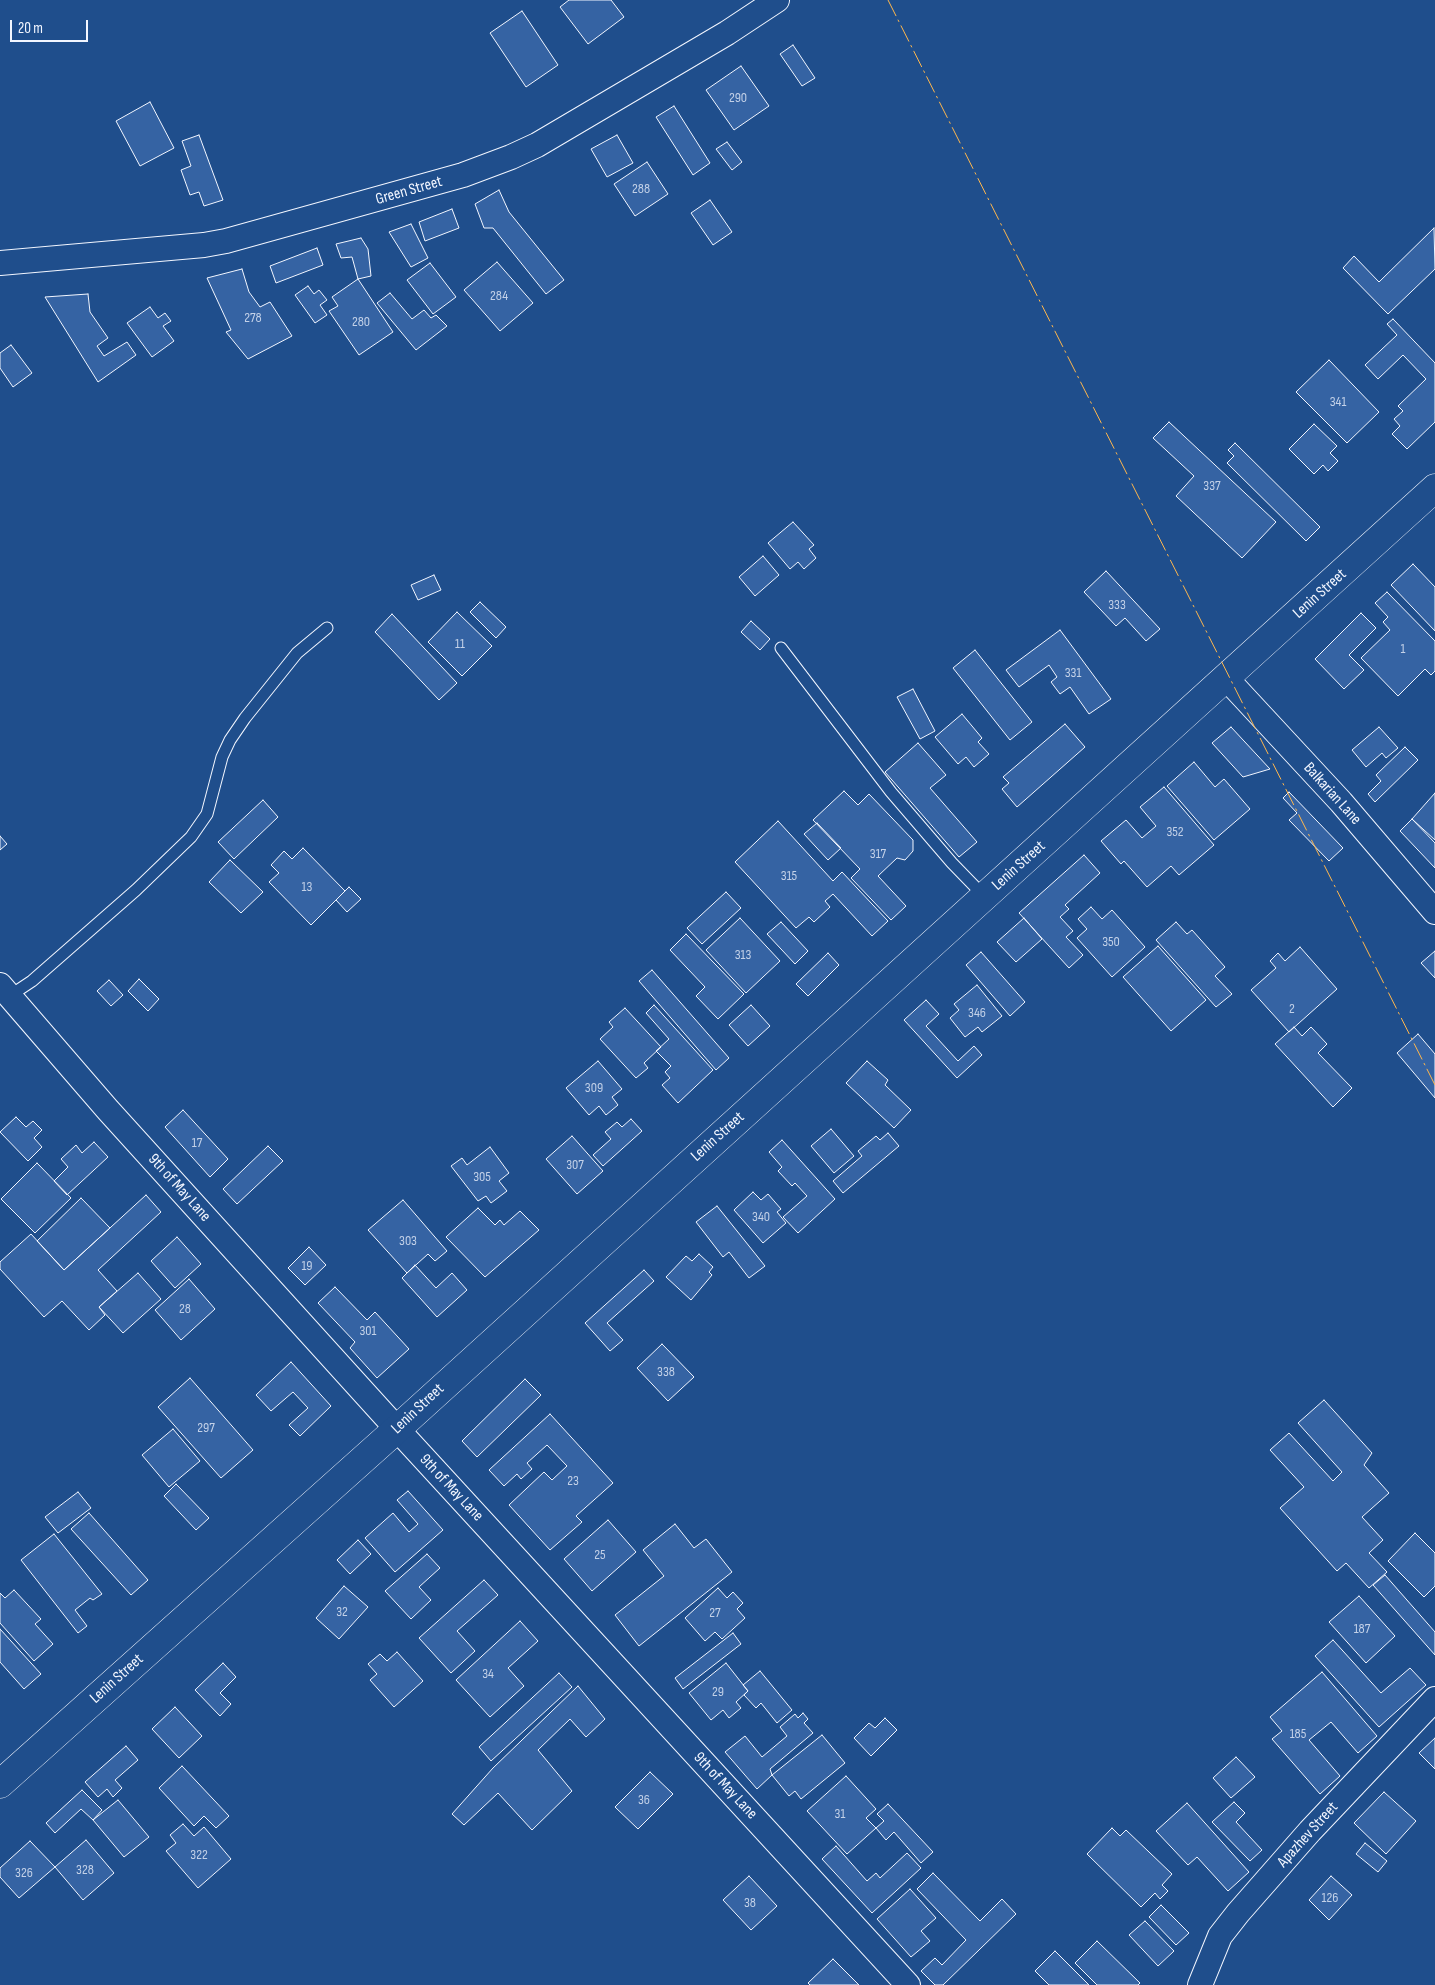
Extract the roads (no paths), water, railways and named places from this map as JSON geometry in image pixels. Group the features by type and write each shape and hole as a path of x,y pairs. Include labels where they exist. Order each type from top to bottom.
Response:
{"street":[{"name":"Green Street","path":"0,263 204,245 226,241 463,175 537,145 727,33 776,0"},
{"name":"Lenin Street","path":"0,1784 397,1429 1435,488"},
{"name":"Balkarian Lane","path":"1226,678 1341,802 1435,912"},
{"name":"9th of May Lane","path":"4,994 397,1429 908,1985"},
{"name":"Apazhev Street","path":"1200,1985 1220,1936 1238,1913 1310,1831 1435,1699"}],"lane":[{"path":"4,994 38,976 136,890 191,837 207,814 222,757 230,740 245,718 297,653 327,628"},
{"path":"781,648 891,792 952,863 985,897"}]}
